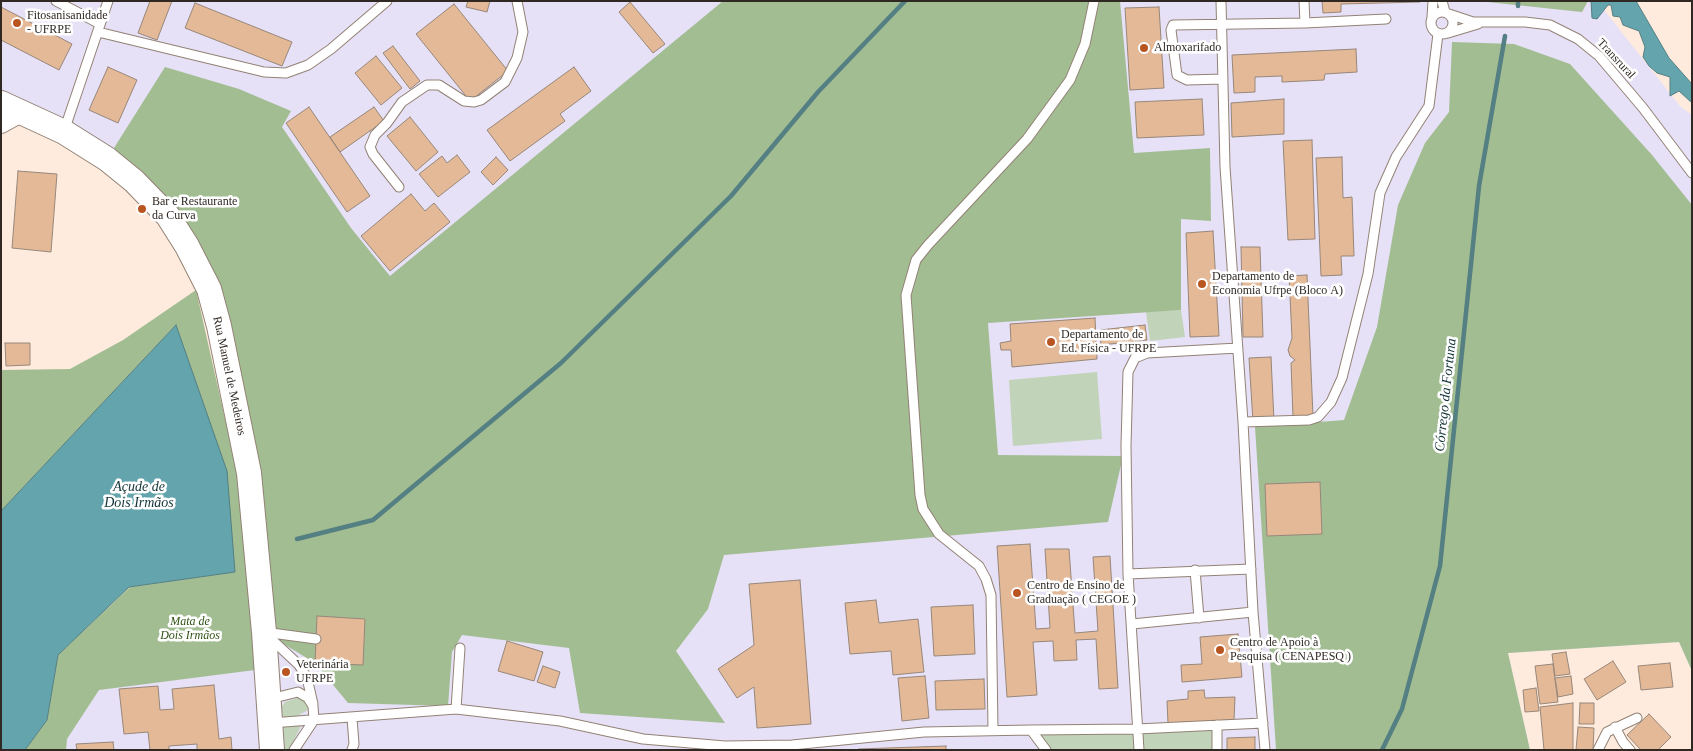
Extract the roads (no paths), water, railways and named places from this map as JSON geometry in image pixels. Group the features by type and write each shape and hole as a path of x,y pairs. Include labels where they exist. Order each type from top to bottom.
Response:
{"main road":[{"name":"Rua Manuel de Medeiros","path":"8,113 64,132 107,159 128,175 168,216 187,246 208,289 219,326 249,473 264,632 272,750"}],"lane":[{"path":"56,1 99,28 227,64 264,72 286,73 308,65 331,49 387,1"},
{"path":"64,132 108,1"},
{"path":"399,187 370,148 375,135 388,123 402,102 427,85 439,85 464,101 474,102 481,100 505,82 517,58 523,32 517,1"},
{"path":"993,730 991,595 979,566 939,534 923,509 920,496 906,295 916,260 1027,139 1070,80 1085,44 1094,1"},
{"path":"1221,1 1225,167 1243,422 1253,612 1265,750"},
{"path":"1304,1 1305,23"},
{"path":"1433,1 1431,27 1441,34"},
{"path":"1441,34 1450,30 1453,24 1442,1"},
{"path":"1432,17 1438,12 1447,13"},
{"name":"Transrural","path":"1447,13 1473,22 1525,22 1550,25 1578,38 1599,56 1643,108 1692,173"},
{"path":"1223,79 1187,80 1177,75 1171,30 1174,23 1222,25 1386,19"},
{"name":"Transrural","path":"1441,34 1486,22"},
{"path":"1243,422 1309,420 1318,416 1331,402 1342,378 1368,274 1380,193 1396,157 1429,106 1441,34"},
{"path":"1138,750 1128,574 1126,446 1128,372 1130,364 1140,355 1147,353 1238,348"},
{"path":"1128,574 1251,569"},
{"path":"1195,570 1199,618"},
{"path":"1132,624 1253,612"},
{"path":"264,632 316,639"},
{"path":"264,632 294,660 307,678 314,720 294,750"},
{"path":"456,709 460,648"},
{"path":"270,711 298,692 308,698 313,706"},
{"path":"270,711 314,720 456,709 560,721 643,739 760,748 924,732 1137,729 1263,723"},
{"path":"352,718 354,744 352,750"},
{"path":"1598,750 1607,732 1637,718"},
{"path":"1217,725 1217,750"},
{"path":"1615,727 1630,750"},
{"path":"1031,730 1046,750"}],"water":[{"path":"1591,1 1636,1 1669,58 1692,84 1692,103 1679,91 1670,96 1670,77 1657,73 1649,66 1643,57 1645,47 1639,31 1623,25 1620,17 1613,16 1611,5 1608,5 1597,19 1592,18"},
{"name":"Açude de Dois Irmãos","path":"176,325 227,471 235,572 129,587 58,655 47,720 25,750 1,750 1,511"}],"waterway":[{"path":"297,539 373,520 561,363 731,196 818,92 905,1"},
{"name":"Córrego da Fortuna","path":"1518,1 1518,6"},
{"name":"Córrego da Fortuna","path":"1382,750 1402,709 1440,566 1479,186 1505,36"}],"place":[{"name":"Fitosanisanidade - UFRPE","path":"17,23"},
{"name":"Almoxarifado","path":"1144,48"},
{"name":"Bar e Restaurante da Curva","path":"142,209"},
{"name":"Departamento de Economia Ufrpe (Bloco A)","path":"1202,284"},
{"name":"Departamento de Ed. Física - UFRPE","path":"1051,342"},
{"name":"Centro de Ensino de Graduação ( CEGOE )","path":"1017,593"},
{"name":"Centro de Apoio à Pesquisa ( CENAPESQ )","path":"1220,650"},
{"name":"Veterinária UFRPE","path":"286,672"}],"park label":[{"name":"Mata de Dois Irmãos","path":"190,629"}]}
